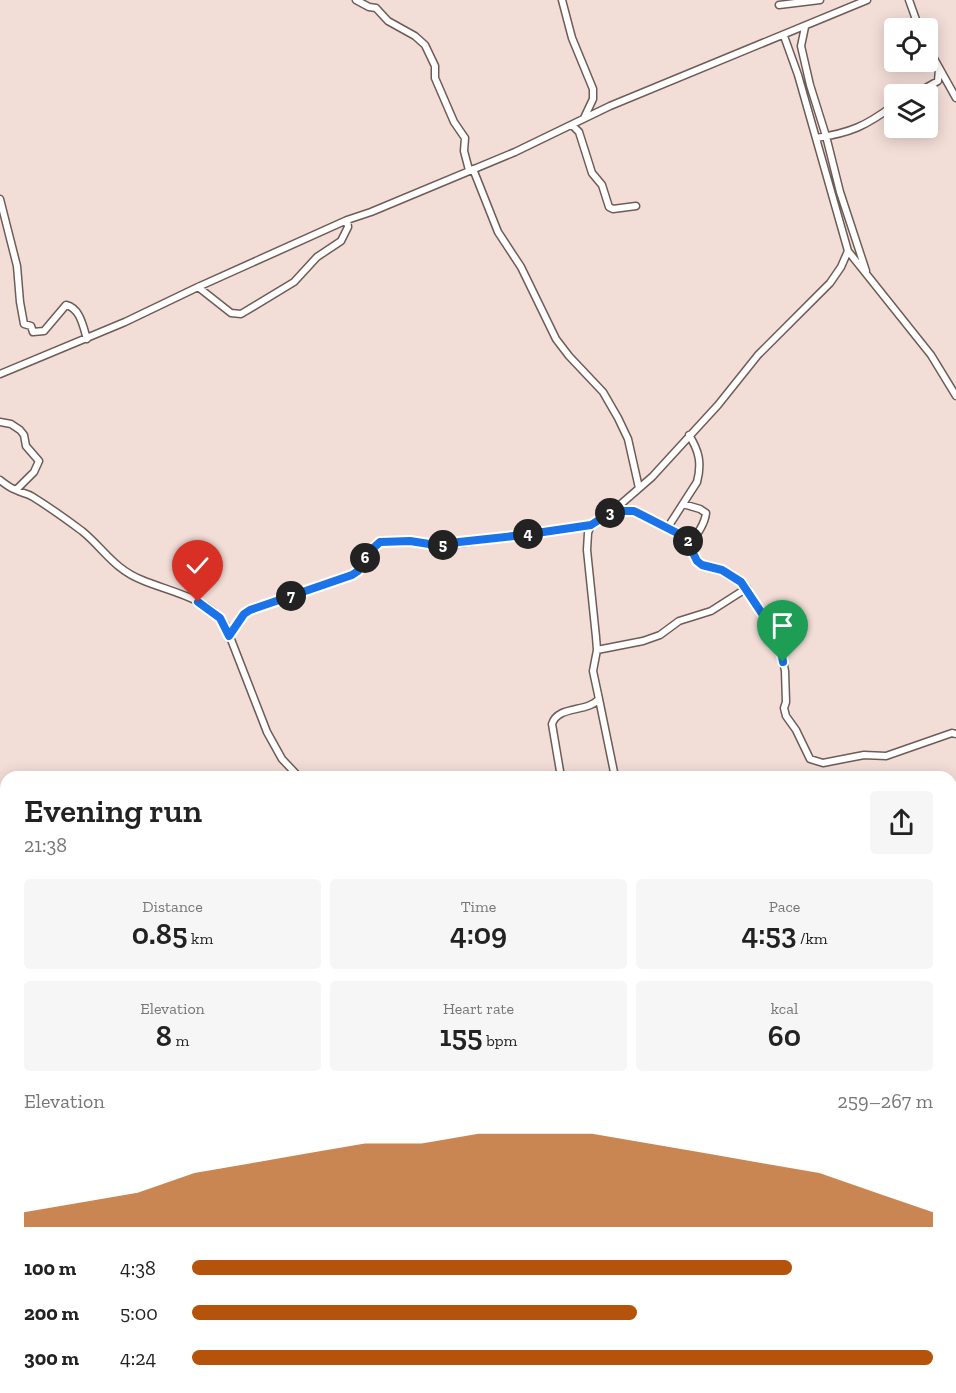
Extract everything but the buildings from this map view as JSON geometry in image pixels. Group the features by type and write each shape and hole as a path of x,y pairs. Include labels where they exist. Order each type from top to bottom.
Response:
{"street":[{"path":"356,0 376,8 388,21 415,36 425,45 435,66 435,78 454,122 465,138 464,151 498,232 521,267 556,339 603,392 618,418 628,439 639,488"},
{"path":"562,0 572,38 593,89 593,99 584,119"},
{"path":"778,5 820,0"},
{"path":"0,374 158,308 198,287 347,220 471,170 610,106 787,35 867,0"},
{"path":"909,0 915,18"},
{"path":"805,27 801,46 840,192 867,273"},
{"path":"787,35 801,46"},
{"path":"787,35 848,251 931,355 956,396"},
{"path":"933,84 938,81 939,69"},
{"path":"939,69 956,98"},
{"path":"816,138 844,133 869,124 884,113"},
{"path":"572,125 579,132 592,173 602,185 609,207 614,209 636,206"},
{"path":"0,200 17,266 24,324 31,326 33,332 44,331 66,304 77,313 87,339"},
{"path":"198,287 231,313 240,314 294,282 323,252 341,242 348,227 347,220"},
{"path":"229,636 244,614 250,610 352,575 358,571 368,553 380,542 410,541 442,546 591,525 613,511 639,488 718,405 758,355 830,283 848,251"},
{"path":"0,422 11,424 20,430 24,435 26,446 39,461 34,472 16,490"},
{"path":"668,527 697,482 699,454 689,435"},
{"path":"0,480 16,490 31,495 84,533 108,558 129,574 173,589 214,612 225,624 267,732 282,759 293,771"},
{"path":"683,504 700,508 706,513 698,532 689,543"},
{"path":"613,511 634,511 685,537 694,559 702,565 722,570 741,582 765,618 782,626 779,639 785,671 786,716 796,730 810,759 823,763 864,755 893,754 956,734"},
{"path":"591,525 587,549 597,650 593,671 614,771"},
{"path":"597,650 643,641 660,635 679,621 711,611 747,588"},
{"path":"560,771 553,719 557,715 590,706 599,699"}],"route":[{"path":"198,602 220,618 229,636 244,614 250,610 352,575 358,571 373,546 380,542 410,541 442,546 591,525 613,511 626,510 643,514 685,537 694,559 702,565 722,570 741,582 752,595 758,610 765,618 782,626 779,639 783,662"}]}
